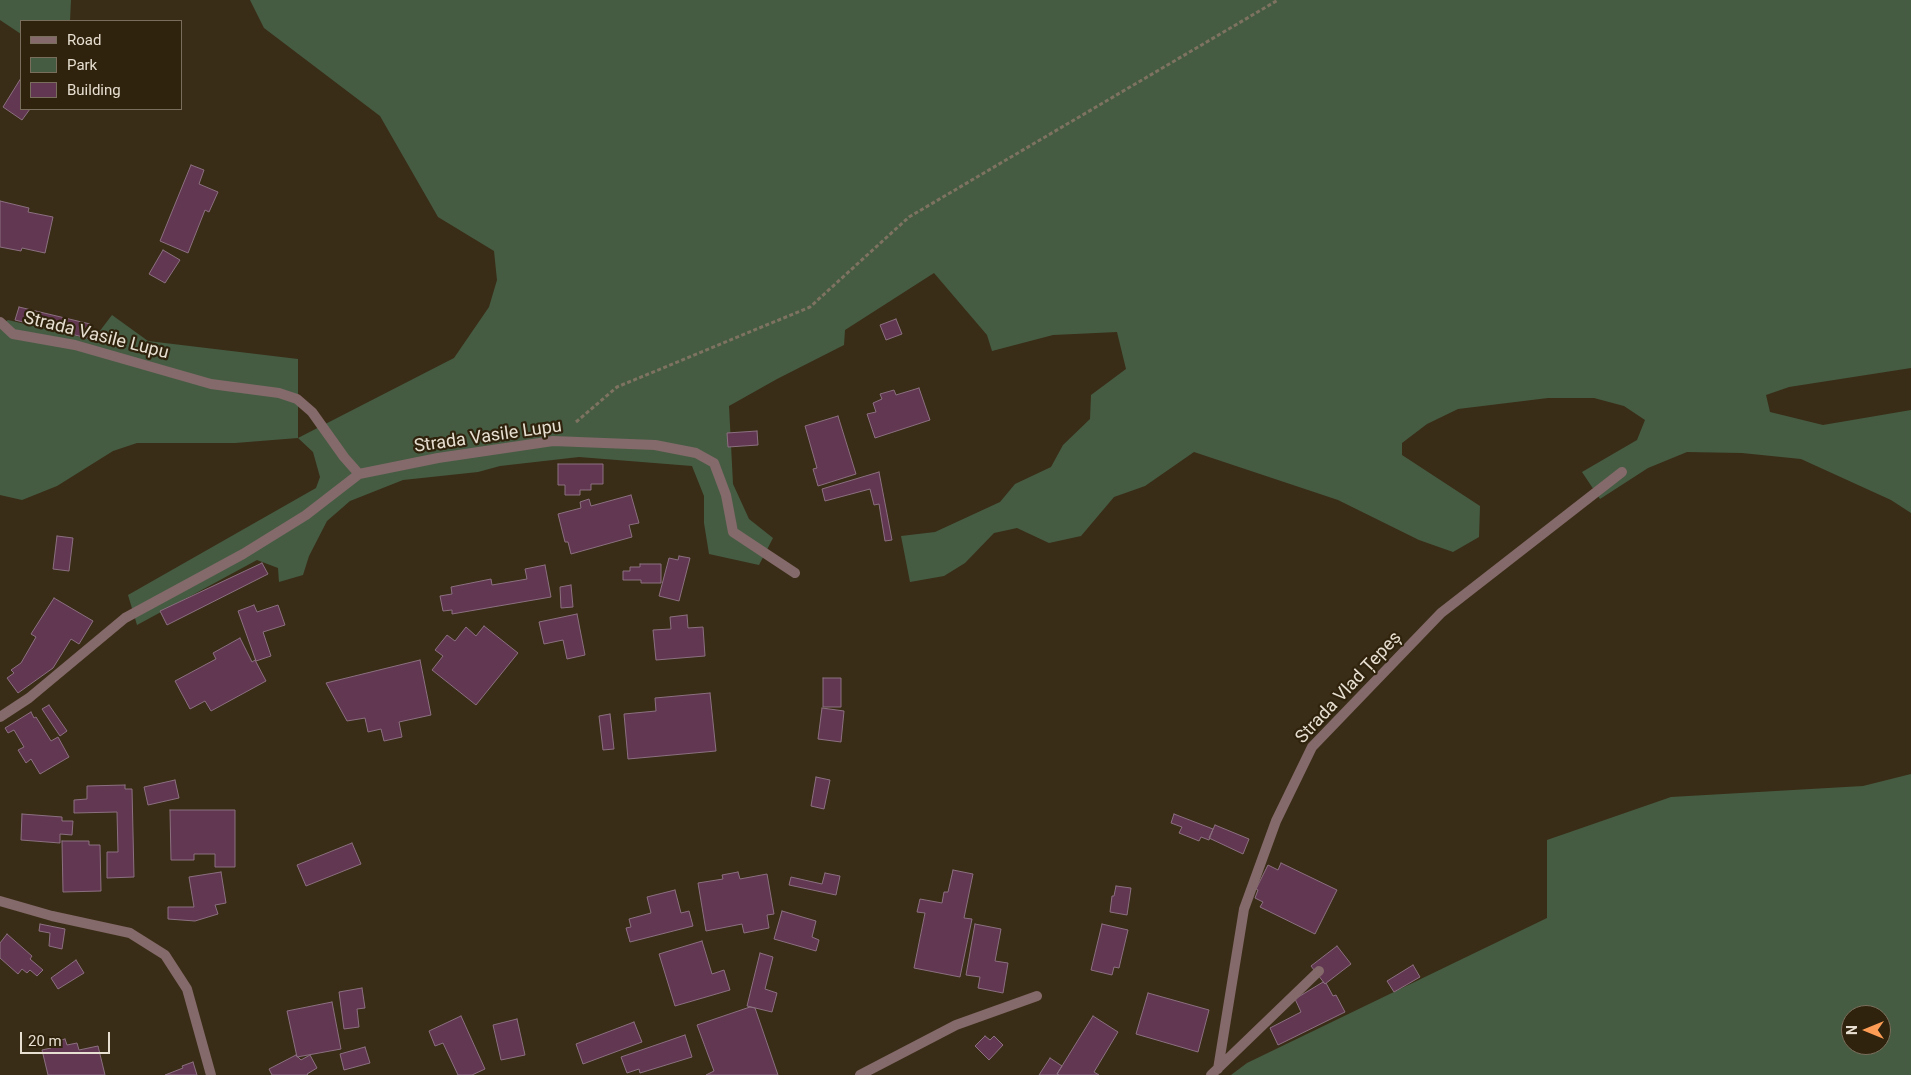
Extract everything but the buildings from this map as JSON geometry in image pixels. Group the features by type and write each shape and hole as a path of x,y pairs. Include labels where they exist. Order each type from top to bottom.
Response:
{"street":[{"name":"Strada Vasile Lupu","path":"0,322 13,334 75,346 211,384 279,393 297,399 312,412 344,457 359,474"},
{"name":"Strada Vasile Lupu","path":"0,717 29,698 124,618 243,554 306,515 359,474 438,458 553,440 655,445 696,453 714,463 726,494 733,532 795,573"},
{"name":"Strada Vlad Țepeș","path":"1214,1072 1244,909 1276,822 1312,747 1441,613 1622,472"},
{"path":"0,901 52,916 130,933 165,954 187,989 211,1075"},
{"name":"Strada Vlad Țepeș","path":"1214,1072 1319,971"},
{"path":"860,1075 956,1026 1037,996"}],"path":[{"path":"553,440 616,387 810,307 908,218 1278,0"}],"green space":[{"path":"0,0 71,0 70,20 20,20 20,33 0,20"},
{"path":"250,0 1911,0 1911,368 1789,387 1766,395 1770,412 1823,425 1911,410 1911,513 1891,500 1801,459 1742,453 1687,452 1648,468 1600,499 1582,472 1637,440 1645,420 1624,406 1594,398 1548,398 1458,409 1427,424 1402,443 1402,455 1480,506 1479,537 1453,552 1419,540 1338,500 1194,452 1145,486 1114,497 1081,536 1049,543 1017,528 994,533 965,563 944,576 910,582 901,536 935,532 1000,502 1015,484 1051,467 1063,445 1090,419 1091,395 1126,369 1117,332 1053,335 992,351 987,335 934,273 845,330 844,345 729,406 733,484 749,519 773,538 759,565 709,554 704,523 704,496 692,466 579,457 500,466 478,472 403,480 350,501 327,521 309,556 303,575 279,582 278,568 257,560 137,625 128,595 316,488 320,477 313,452 298,438 454,358 489,307 497,280 494,251 438,217 380,116 264,28"},
{"path":"112,315 148,341 298,359 298,438 235,443 137,443 113,451 57,486 22,500 0,495 0,325 8,320 93,340"},
{"path":"1911,774 1911,1075 1231,1075 1247,1063 1547,918 1547,840 1671,797 1863,786"}]}
